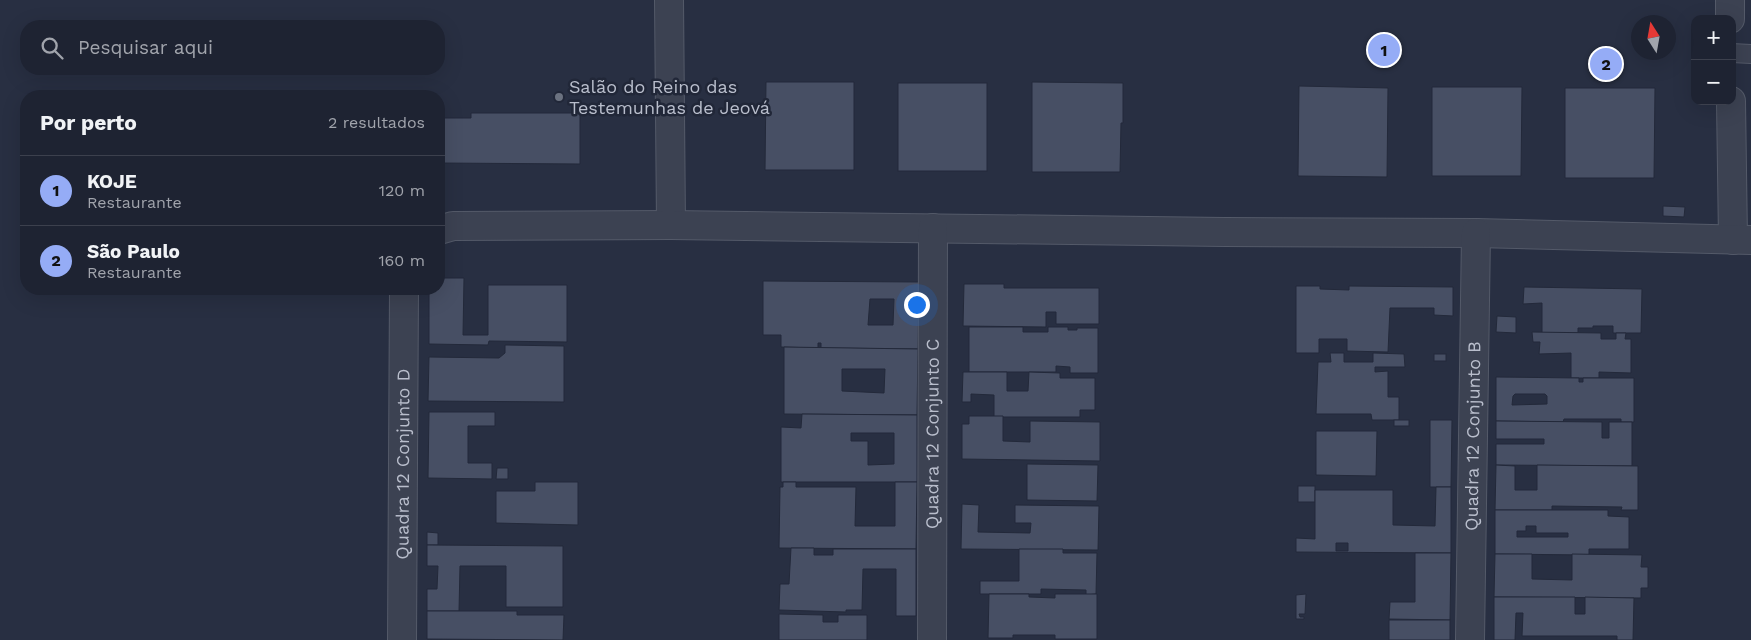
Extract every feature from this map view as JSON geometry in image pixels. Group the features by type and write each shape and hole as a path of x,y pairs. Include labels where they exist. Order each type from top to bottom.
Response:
{"street":[{"path":"669,0 671,225"},
{"path":"1730,0 1730,15"},
{"path":"445,228 453,226 671,225 1224,232 1476,233 1742,240 1731,105"},
{"name":"Quadra 12 Conjunto C","path":"932,640 933,228"},
{"name":"Quadra 12 Conjunto B","path":"1470,640 1476,233"},
{"name":"Quadra 12 Conjunto D","path":"402,640 404,295"}],"lane":[{"path":"1736,53 1751,54"}],"building":[{"path":"766,82 854,82 854,170 765,170"},
{"path":"1032,82 1123,83 1120,172 1032,172"},
{"path":"898,83 987,83 987,171 898,171"},
{"path":"1299,86 1388,88 1387,177 1298,176"},
{"path":"1432,87 1522,87 1521,176 1432,176"},
{"path":"1565,88 1655,88 1654,178 1565,178"},
{"path":"471,113 580,113 580,164 445,163 445,118 471,118"},
{"path":"1663,206 1685,207 1684,217 1663,216"},
{"path":"445,278 464,278 463,335 488,335 488,285 567,285 567,342 489,341 488,345 429,344 429,295 445,295"},
{"path":"763,281 919,282 918,349 821,348 821,343 818,343 818,348 781,347 781,335 763,335","holes":["870,299 894,299 893,325 868,325"]},
{"path":"964,284 1004,284 1004,288 1099,288 1099,324 1056,324 1056,312 1046,312 1046,327 963,326"},
{"path":"1296,286 1320,286 1320,289 1349,290 1349,286 1453,287 1453,316 1434,315 1434,308 1390,308 1388,352 1347,351 1347,339 1319,339 1319,353 1296,353"},
{"path":"1524,287 1642,289 1641,333 1613,333 1613,326 1593,326 1593,328 1578,328 1578,333 1542,333 1542,303 1523,304"},
{"path":"1497,316 1516,317 1516,333 1496,332"},
{"path":"969,327 1023,327 1023,332 1048,332 1048,327 1068,327 1068,330 1098,328 1098,373 1070,373 1070,367 1056,366 1056,372 969,372"},
{"path":"1532,332 1601,333 1601,339 1616,339 1616,333 1626,333 1625,339 1631,339 1631,373 1599,372 1599,378 1571,378 1571,353 1539,354 1540,342 1533,342"},
{"path":"505,345 564,346 564,402 428,401 429,357 499,358 505,353"},
{"path":"784,347 918,349 917,415 784,414","holes":["842,369 885,369 884,393 842,391"]},
{"path":"1330,353 1344,353 1344,362 1373,362 1373,353 1404,354 1405,367 1375,367 1375,372 1388,371 1388,397 1399,397 1399,420 1372,420 1371,414 1316,414 1318,362 1331,362"},
{"path":"1434,354 1446,354 1446,361 1434,361"},
{"path":"963,372 1007,372 1007,391 1028,391 1029,372 1060,373 1060,378 1095,378 1095,410 1080,410 1080,417 994,417 994,395 971,394 971,402 962,402"},
{"path":"1496,377 1579,378 1579,382 1583,382 1583,378 1634,378 1634,422 1621,422 1621,419 1564,419 1563,422 1496,421","holes":["1515,394 1545,394 1547,396 1547,404 1512,405"]},
{"path":"429,412 495,412 495,426 468,426 468,463 492,463 492,479 428,478"},
{"path":"802,414 917,415 917,482 781,482 781,427 801,428","holes":["851,433 894,433 894,464 868,465 868,441 851,441"]},
{"path":"969,416 1003,416 1003,441 1030,442 1030,421 1100,422 1100,461 962,459 962,424 969,424"},
{"path":"1394,420 1409,420 1409,426 1394,426"},
{"path":"1430,420 1452,420 1451,487 1430,487"},
{"path":"1496,421 1602,422 1602,438 1609,438 1609,422 1632,422 1632,466 1496,465 1496,444 1544,444 1544,439 1496,439"},
{"path":"1316,431 1377,431 1376,476 1316,475"},
{"path":"1027,464 1098,465 1097,501 1027,500"},
{"path":"1496,465 1515,466 1515,490 1537,490 1537,465 1638,466 1638,510 1621,510 1622,507 1552,506 1552,510 1495,510"},
{"path":"497,468 508,468 508,479 496,479"},
{"path":"535,482 578,482 578,525 496,523 496,491 535,491"},
{"path":"783,482 796,482 796,487 856,487 855,526 895,526 895,482 917,482 916,549 779,548 780,487 783,487"},
{"path":"1298,486 1315,486 1315,502 1298,502"},
{"path":"1436,487 1451,487 1451,553 1296,552 1296,538 1315,539 1315,490 1393,490 1393,525 1435,526","holes":["1336,543 1348,543 1348,551 1336,551"]},
{"path":"962,504 979,505 978,532 1030,533 1031,523 1015,523 1015,505 1099,506 1098,550 961,549"},
{"path":"1495,510 1608,510 1608,516 1629,517 1629,549 1589,549 1589,555 1495,554","holes":["1526,526 1536,526 1536,533 1568,533 1568,537 1517,537 1517,531 1526,531"]},
{"path":"427,532 438,533 438,545 427,545"},
{"path":"427,545 563,546 563,607 506,607 506,566 460,566 459,611 427,611 427,589 437,589 438,566 427,566"},
{"path":"791,548 814,548 814,555 833,555 833,549 916,549 916,616 896,616 896,569 863,569 862,610 846,610 846,612 779,610 780,584 789,584"},
{"path":"1019,549 1063,549 1063,553 1097,553 1096,594 1086,595 1086,590 1041,589 1041,594 980,594 980,581 1019,581"},
{"path":"1415,553 1451,553 1450,620 1389,619 1390,602 1415,602"},
{"path":"1495,554 1532,554 1532,579 1572,580 1572,554 1642,555 1641,567 1648,567 1648,588 1641,588 1641,598 1494,597"},
{"path":"989,594 1029,594 1029,597 1055,598 1055,594 1097,594 1097,639 1055,639 1055,635 1013,635 1013,638 988,638"},
{"path":"1306,594 1305,614 1299,614 1304,619 1296,619 1296,595"},
{"path":"1494,597 1575,597 1575,614 1585,614 1585,597 1634,598 1633,640 1617,640 1617,636 1522,636 1523,613 1516,613 1515,640 1494,640"},
{"path":"427,611 517,611 517,615 564,615 563,640 427,639"},
{"path":"779,614 823,615 823,622 838,622 838,615 867,615 867,640 779,640"},
{"path":"1389,620 1450,620 1450,640 1389,640"}],"place":[{"name":"KOJE","path":"1384,50"},
{"name":"São Paulo","path":"1606,64"},
{"name":"Salão do Reino das Testemunhas de Jeová","path":"559,97"}]}
